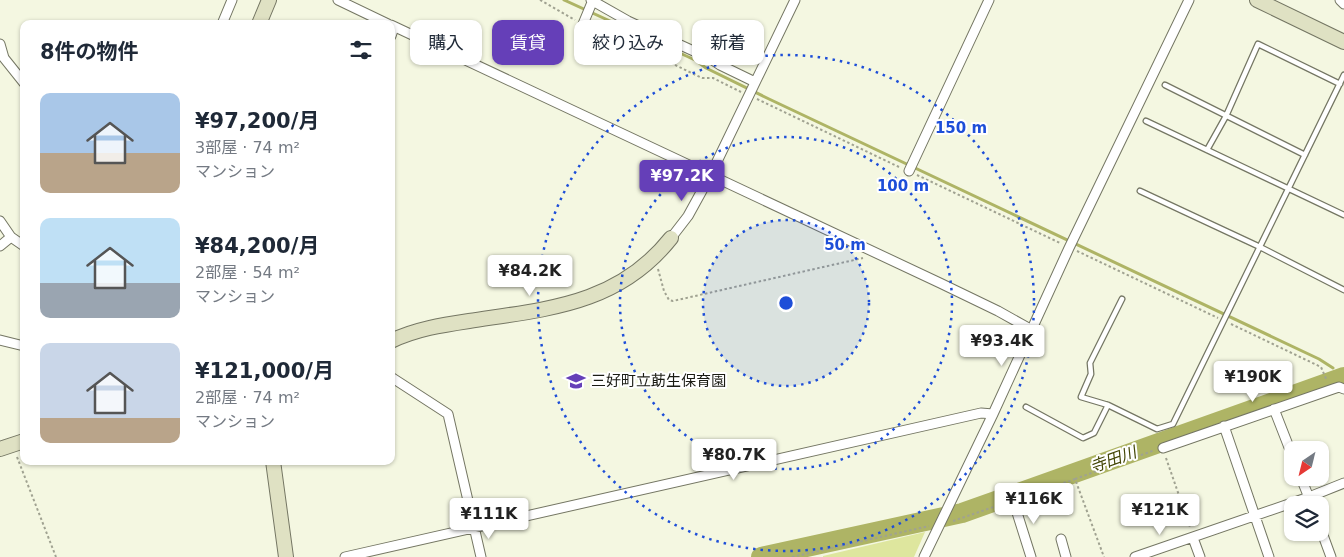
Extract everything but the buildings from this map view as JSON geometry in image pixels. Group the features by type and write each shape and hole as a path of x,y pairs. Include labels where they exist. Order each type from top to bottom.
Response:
{"street":[{"path":"224,20 232,0"},
{"path":"262,20 269,0"},
{"path":"338,0 380,20"},
{"path":"395,340 422,330 560,306 592,297 625,280 654,258 688,216 710,176 795,0"},
{"path":"909,171 989,0"},
{"path":"924,557 946,510 952,502 1069,248 1189,0"},
{"path":"1256,0 1344,42"},
{"path":"1340,0 1344,4"},
{"path":"584,20 592,1 628,22 711,59 755,82"},
{"path":"395,27 998,311 1032,330"},
{"path":"0,44 2,58 20,78"},
{"path":"0,221 11,237 20,243"},
{"path":"0,246 11,237"},
{"path":"0,340 20,345"},
{"path":"395,380 448,414 481,557"},
{"path":"1163,448 1339,387 1344,389"},
{"path":"1274,409 1287,441"},
{"path":"345,557 981,413 993,414"},
{"path":"1224,426 1270,557"},
{"path":"274,465 286,557"},
{"path":"1319,496 1344,482"},
{"path":"1014,500 1031,557"},
{"path":"1135,557 1193,538 1255,514 1284,507"},
{"path":"1193,538 1200,557"},
{"path":"1061,539 1066,557"},
{"path":"1325,541 1330,557"}],"lane":[{"path":"1207,150 1226,116 1258,44 1340,84"},
{"path":"1122,299 1090,363 1091,374 1081,397 1108,405 1157,429 1173,424 1344,75"},
{"path":"1165,85 1304,155"},
{"path":"1146,121 1344,215"},
{"path":"1140,191 1260,247 1344,290"},
{"path":"1026,407 1083,438 1094,433 1108,405"}],"path":[{"path":"540,0 551,5 562,14 578,20"},
{"path":"675,65 702,78 713,78 1321,367 1326,379"},
{"path":"654,258 664,291 669,300 673,301 869,257 874,252"},
{"path":"12,445 56,557"},
{"path":"792,557 940,522 966,518 1163,448 1193,538"},
{"path":"1075,479 1104,557"}],"green space":[{"path":"925,532 914,557 823,557 823,556"}],"waterway":[{"path":"564,0 695,60 706,68 769,99 1319,359 1333,368"},
{"name":"寺田川","path":"761,557 962,513 1344,377"}],"place":[{"name":"三好町立莇生保育園","path":"576,381"}]}
